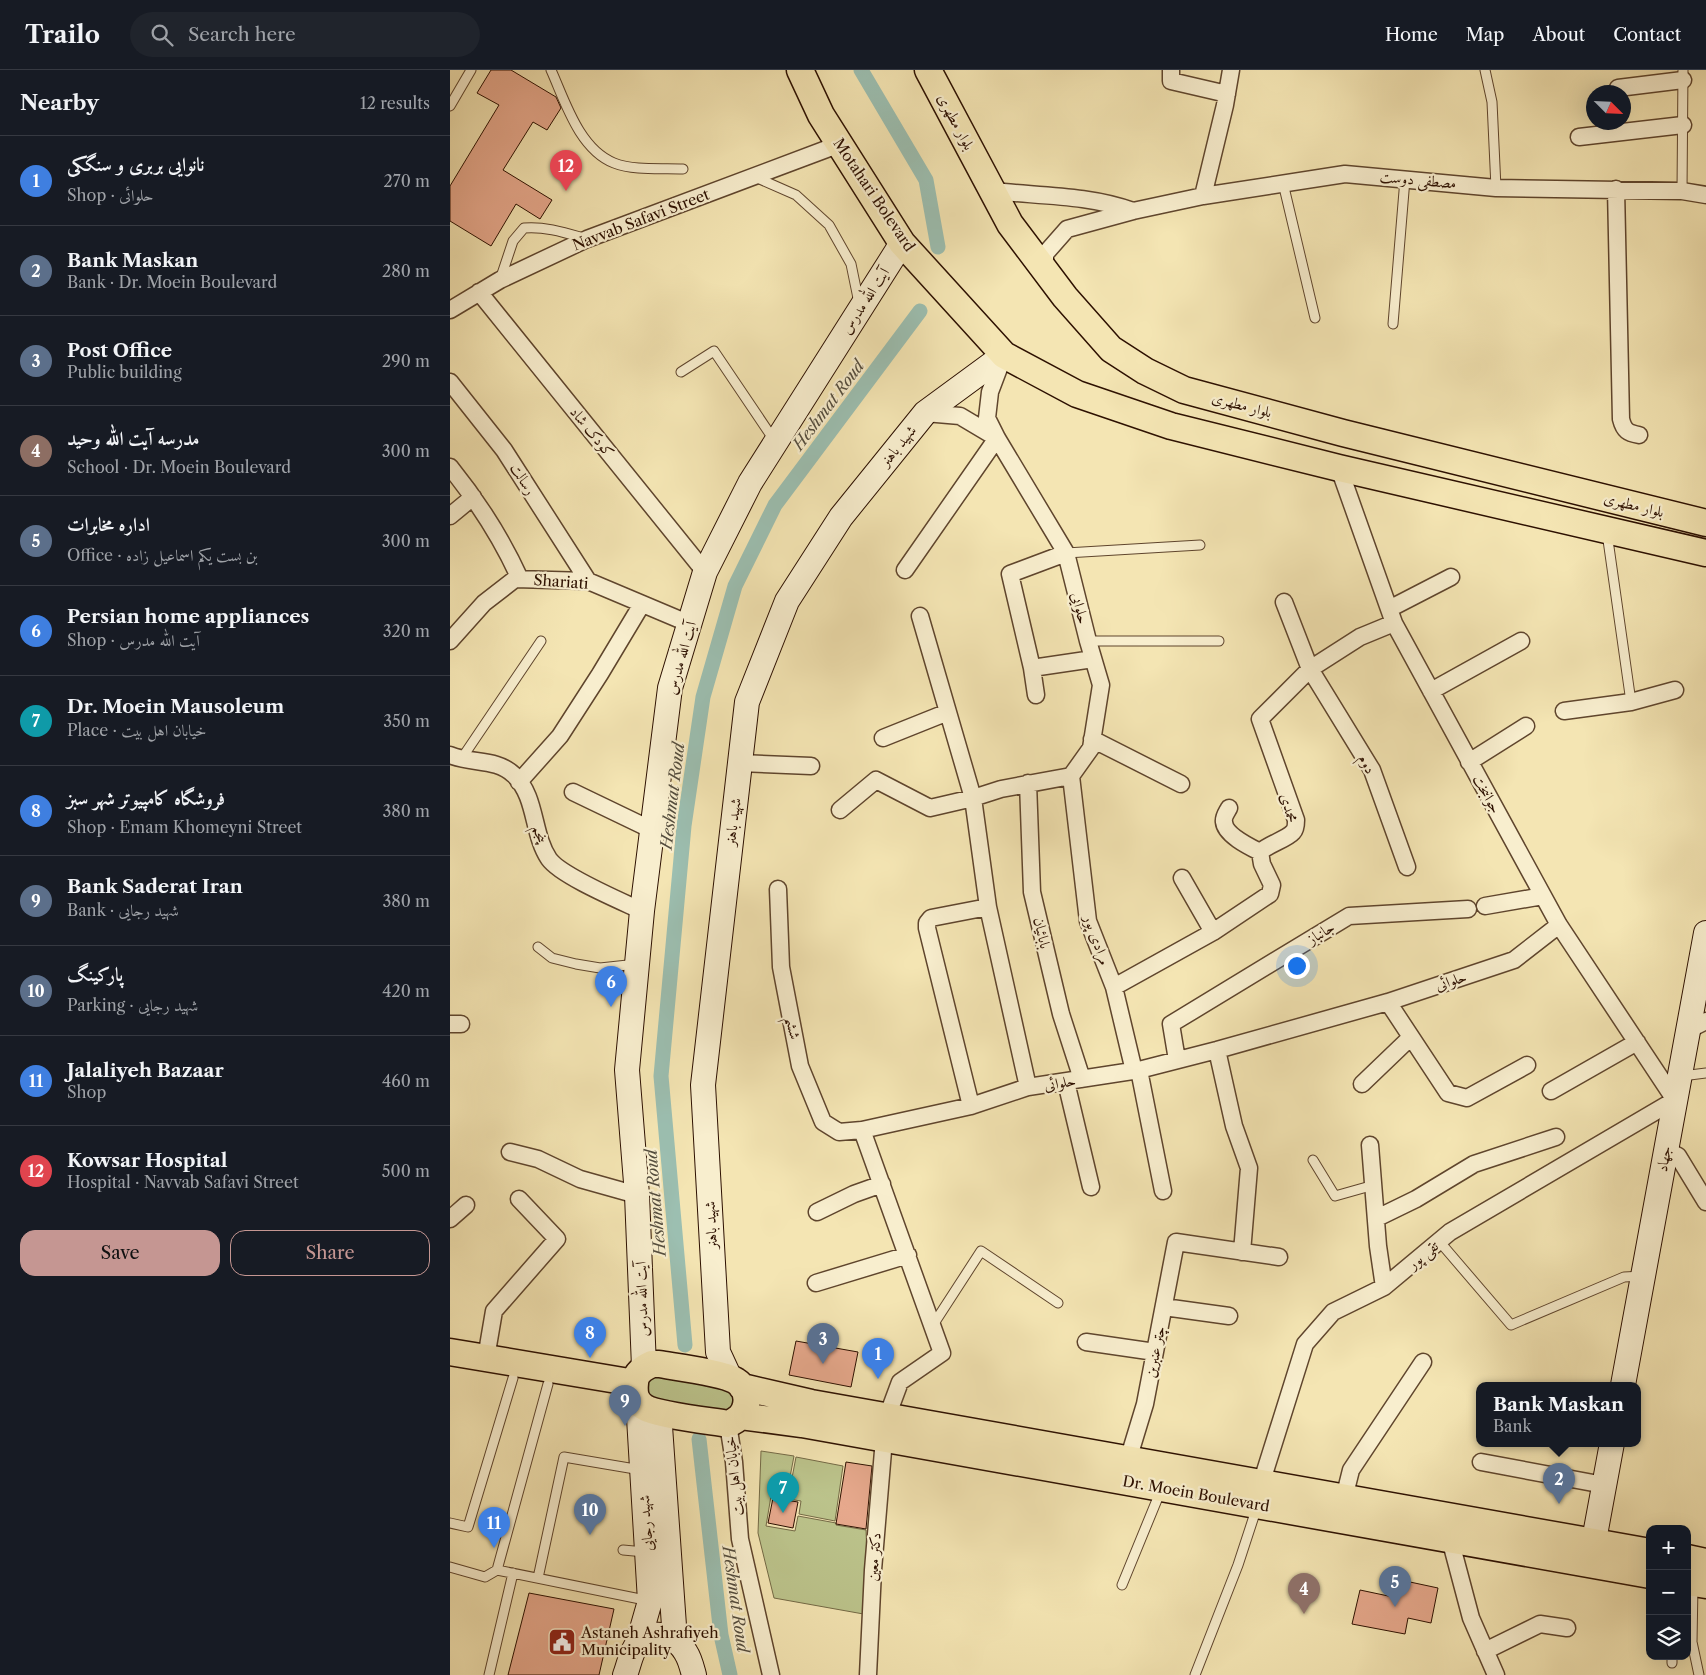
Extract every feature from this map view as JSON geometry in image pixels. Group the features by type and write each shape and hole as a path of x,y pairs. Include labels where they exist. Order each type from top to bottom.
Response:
{"main road":[{"name":"Motahari Bolevard","path":"800,70 821,115 902,243 1004,355"},
{"name":"بلوار مطهری","path":"928,70 1010,224 1065,296 1111,349 1145,371 1184,390 1343,433 1706,523"},
{"name":"آیت الله مدرس","path":"642,1391 638,1195 627,1070 642,911 670,688 705,572 750,483 902,243"},
{"name":"بلوار مطهری","path":"1004,355 1077,394 1171,426 1339,468 1706,553"},
{"name":"شهید باهنر","path":"736,1382 718,1352 703,1085 747,702 787,601 841,517 925,413 1004,355"},
{"name":"جهاد","path":"1624,1382 1675,1100 1680,1077 1697,1026 1706,932"},
{"path":"450,1352 642,1391"},
{"name":"Dr. Moein Boulevard","path":"1646,1552 1592,1553 1450,1539 1259,1494 1128,1460 886,1428 735,1420 642,1391 652,1364 659,1364 736,1382 811,1403 886,1428 1162,1488 1259,1494 1344,1498 1592,1553 1646,1573"},
{"path":"450,1367 548,1384 642,1391"},
{"path":"735,1420 747,1401 746,1394 736,1382"},
{"name":"شهید رجایی","path":"625,1675 638,1643 650,1601 643,1471 642,1391"},
{"name":"شهید رجایی","path":"642,1391 675,1640"},
{"path":"1592,1553 1611,1447"},
{"path":"1691,1565 1698,1578"},
{"path":"638,1643 647,1635 655,1633 675,1640 686,1653 694,1675"}],"street":[{"path":"1171,70 1170,82 1227,94"},
{"path":"1203,196 1227,94 1230,70"},
{"path":"1631,85 1683,75"},
{"path":"1579,137 1683,125"},
{"name":"Navvab Safavi Street","path":"450,310 500,280 587,239 840,144"},
{"name":"مصطفی دوست","path":"1045,270 1045,254 1067,229 1133,211 1203,196 1345,174 1496,188 1682,191 1706,195"},
{"path":"1616,189 1621,419 1624,429 1630,434 1639,435"},
{"name":"مصطفی دوست","path":"993,191 1094,201 1133,211"},
{"name":"کودک شاد","path":"479,292 705,572"},
{"name":"حلوایی","path":"1004,355 990,392 987,418 1066,553 1101,685 1091,748 1071,776"},
{"name":"رسالت","path":"450,382 504,450 588,581"},
{"path":"905,570 997,438 960,416 925,413"},
{"path":"450,467 473,497 505,546 520,579"},
{"name":"جوانبخت","path":"1339,468 1392,616 1431,691 1559,925 1675,1100"},
{"path":"450,516 473,497"},
{"path":"1036,695 1032,668 1010,574 1066,553"},
{"name":"محمدی","path":"1260,852 1267,846 1292,833 1296,827 1296,820 1260,719 1310,669 1451,577"},
{"name":"Shariati","path":"450,641 484,603 515,579 588,581 690,624"},
{"name":"دوم","path":"1284,602 1310,669 1372,770 1407,867"},
{"path":"519,782 560,736 642,604"},
{"path":"920,616 973,798 988,906 1028,1088"},
{"path":"1431,691 1521,641"},
{"path":"1032,668 1093,659"},
{"path":"1564,711 1631,702 1675,690"},
{"path":"883,738 948,712"},
{"path":"1469,762 1526,726"},
{"path":"1092,739 1181,784"},
{"name":"پنجم","path":"456,757 500,765 515,776 528,796 542,843 550,860 570,876 642,911"},
{"path":"740,763 812,766"},
{"path":"840,810 876,780 930,808 973,798 1001,788 1071,776"},
{"name":"مرادی پور","path":"1071,776 1088,921 1114,987 1137,1070 1163,1191"},
{"name":"بابائیان","path":"1028,783 1032,892 1061,1014 1082,1079"},
{"path":"573,792 652,830"},
{"path":"1114,987 1213,932 1270,894 1272,885 1262,864 1260,852 1233,836 1224,825 1224,818 1230,808"},
{"path":"1182,878 1213,932"},
{"name":"ششم","path":"778,889 781,967 800,1066 823,1122 839,1132 862,1130"},
{"path":"1484,906 1543,896"},
{"path":"971,1106 926,923 931,918 988,906"},
{"name":"جانباز","path":"1177,1060 1171,1024 1349,916 1468,910"},
{"name":"حلوائی","path":"862,1130 971,1106 1028,1088 1137,1070 1217,1050 1388,1002 1514,960 1559,925"},
{"path":"1388,1002 1448,1093 1467,1098 1526,1065"},
{"path":"1362,1084 1412,1037"},
{"path":"1551,1090 1637,1042"},
{"path":"1217,1050 1234,1126 1249,1168 1242,1252 1279,1257"},
{"path":"1066,1082 1091,1187"},
{"name":"تقی پور","path":"1259,1494 1305,1344 1333,1312 1384,1287 1450,1232 1675,1100"},
{"path":"862,1130 942,1353 900,1382 886,1428"},
{"path":"1377,1218 1416,1199 1474,1164 1556,1137"},
{"path":"1370,1145 1378,1246 1384,1287"},
{"path":"1666,1150 1678,1156 1706,1202"},
{"path":"510,1152 538,1159 580,1179 638,1195"},
{"path":"817,1212 854,1194 882,1184"},
{"path":"486,1358 494,1311 557,1239 519,1199"},
{"path":"450,1219 466,1205"},
{"name":"چتر عنبرین","path":"1128,1460 1145,1404 1176,1242 1242,1252"},
{"path":"816,1283 908,1256"},
{"path":"1164,1307 1229,1316"},
{"path":"1086,1342 1156,1352"},
{"path":"1344,1498 1351,1470 1423,1362"},
{"name":"خیابان اهل بیت","path":"735,1420 734,1462 740,1539 771,1675"},
{"name":"دکتر معین","path":"868,1675 873,1570 886,1428"},
{"path":"1481,1462 1604,1485"},
{"path":"1450,1539 1470,1618 1496,1675"},
{"path":"1485,1651 1540,1624 1567,1628"}],"lane":[{"path":"450,106 471,70"},
{"path":"552,70 571,117 591,147 601,156 615,163 639,168 683,169"},
{"path":"1485,70 1492,102 1496,188"},
{"path":"1682,191 1683,75"},
{"path":"755,176 796,195 829,225 851,264 860,309"},
{"path":"1393,324 1405,179"},
{"path":"1284,184 1315,318"},
{"path":"500,280 514,241 524,228 536,227 554,230 587,239"},
{"path":"681,372 714,352 776,442"},
{"path":"1606,530 1631,702"},
{"path":"1066,553 1200,545"},
{"path":"456,757 540,641"},
{"path":"1088,641 1219,641"},
{"path":"538,948 552,958 600,968 637,964"},
{"path":"1680,1077 1706,1073"},
{"path":"1313,1160 1335,1196 1374,1185"},
{"path":"1439,1241 1511,1325 1624,1278 1643,1276"},
{"path":"933,1325 982,1251 1058,1302"},
{"path":"450,1523 468,1528 513,1378"},
{"path":"497,1570 548,1384"},
{"path":"538,1578 564,1456 643,1471"},
{"path":"1122,1584 1162,1488"},
{"path":"1195,1675 1238,1565 1259,1494"},
{"path":"623,1550 648,1552"},
{"path":"450,1567 485,1577 497,1570 650,1601"},
{"path":"489,1675 514,1573"},
{"path":"1691,1635 1698,1578"},
{"path":"1691,1647 1699,1675"}],"green space":[{"path":"651,1372 733,1387 734,1413 650,1403 642,1385"},
{"path":"761,1451 794,1456 786,1498 771,1496 766,1526 795,1531 798,1516 866,1530 869,1615 774,1598 758,1533"},
{"path":"796,1457 843,1466 835,1521 799,1514 801,1501 788,1499"}],"building":[{"path":"491,70 511,70 556,97 561,108 547,130 533,122 503,170 552,200 540,219 516,204 491,246 450,221 450,186 499,105 477,93"},
{"path":"796,1341 858,1352 851,1387 789,1375"},
{"path":"846,1462 872,1466 866,1529 836,1524"},
{"path":"773,1498 798,1502 793,1528 768,1523"},
{"path":"1396,1579 1438,1588 1431,1623 1408,1618 1405,1634 1352,1624 1360,1590 1393,1597"},
{"name":"Astaneh Ashrafiyeh Municipality","path":"529,1593 614,1609 599,1675 508,1675"}],"waterway":[{"path":"861,70 926,180 938,247"},
{"name":"Heshmat Roud","path":"685,1345 661,1076 684,826 703,697 735,586 775,505 920,311"},
{"name":"Heshmat Roud","path":"699,1439 721,1635 730,1675"}],"place":[{"name":"Kowsar Hospital","path":"566,191"},
{"name":"Persian home appliances","path":"611,1007"},
{"name":"فروشگاه کامپیوتر شهر سبز","path":"590,1358"},
{"name":"Post Office","path":"823,1364"},
{"name":"نانوایی بربری و سنگکی","path":"878,1379"},
{"name":"Bank Saderat Iran","path":"625,1426"},
{"name":"Bank Maskan","path":"1559,1504"},
{"name":"Dr. Moein Mausoleum","path":"783,1513"},
{"name":"پارکینگ","path":"590,1535"},
{"name":"Jalaliyeh Bazaar","path":"494,1548"},
{"name":"اداره مخابرات","path":"1395,1607"},
{"name":"مدرسه آیت الله وحید","path":"1304,1614"},
{"name":"Astaneh Ashrafiyeh Municipality","path":"562,1642"}]}
